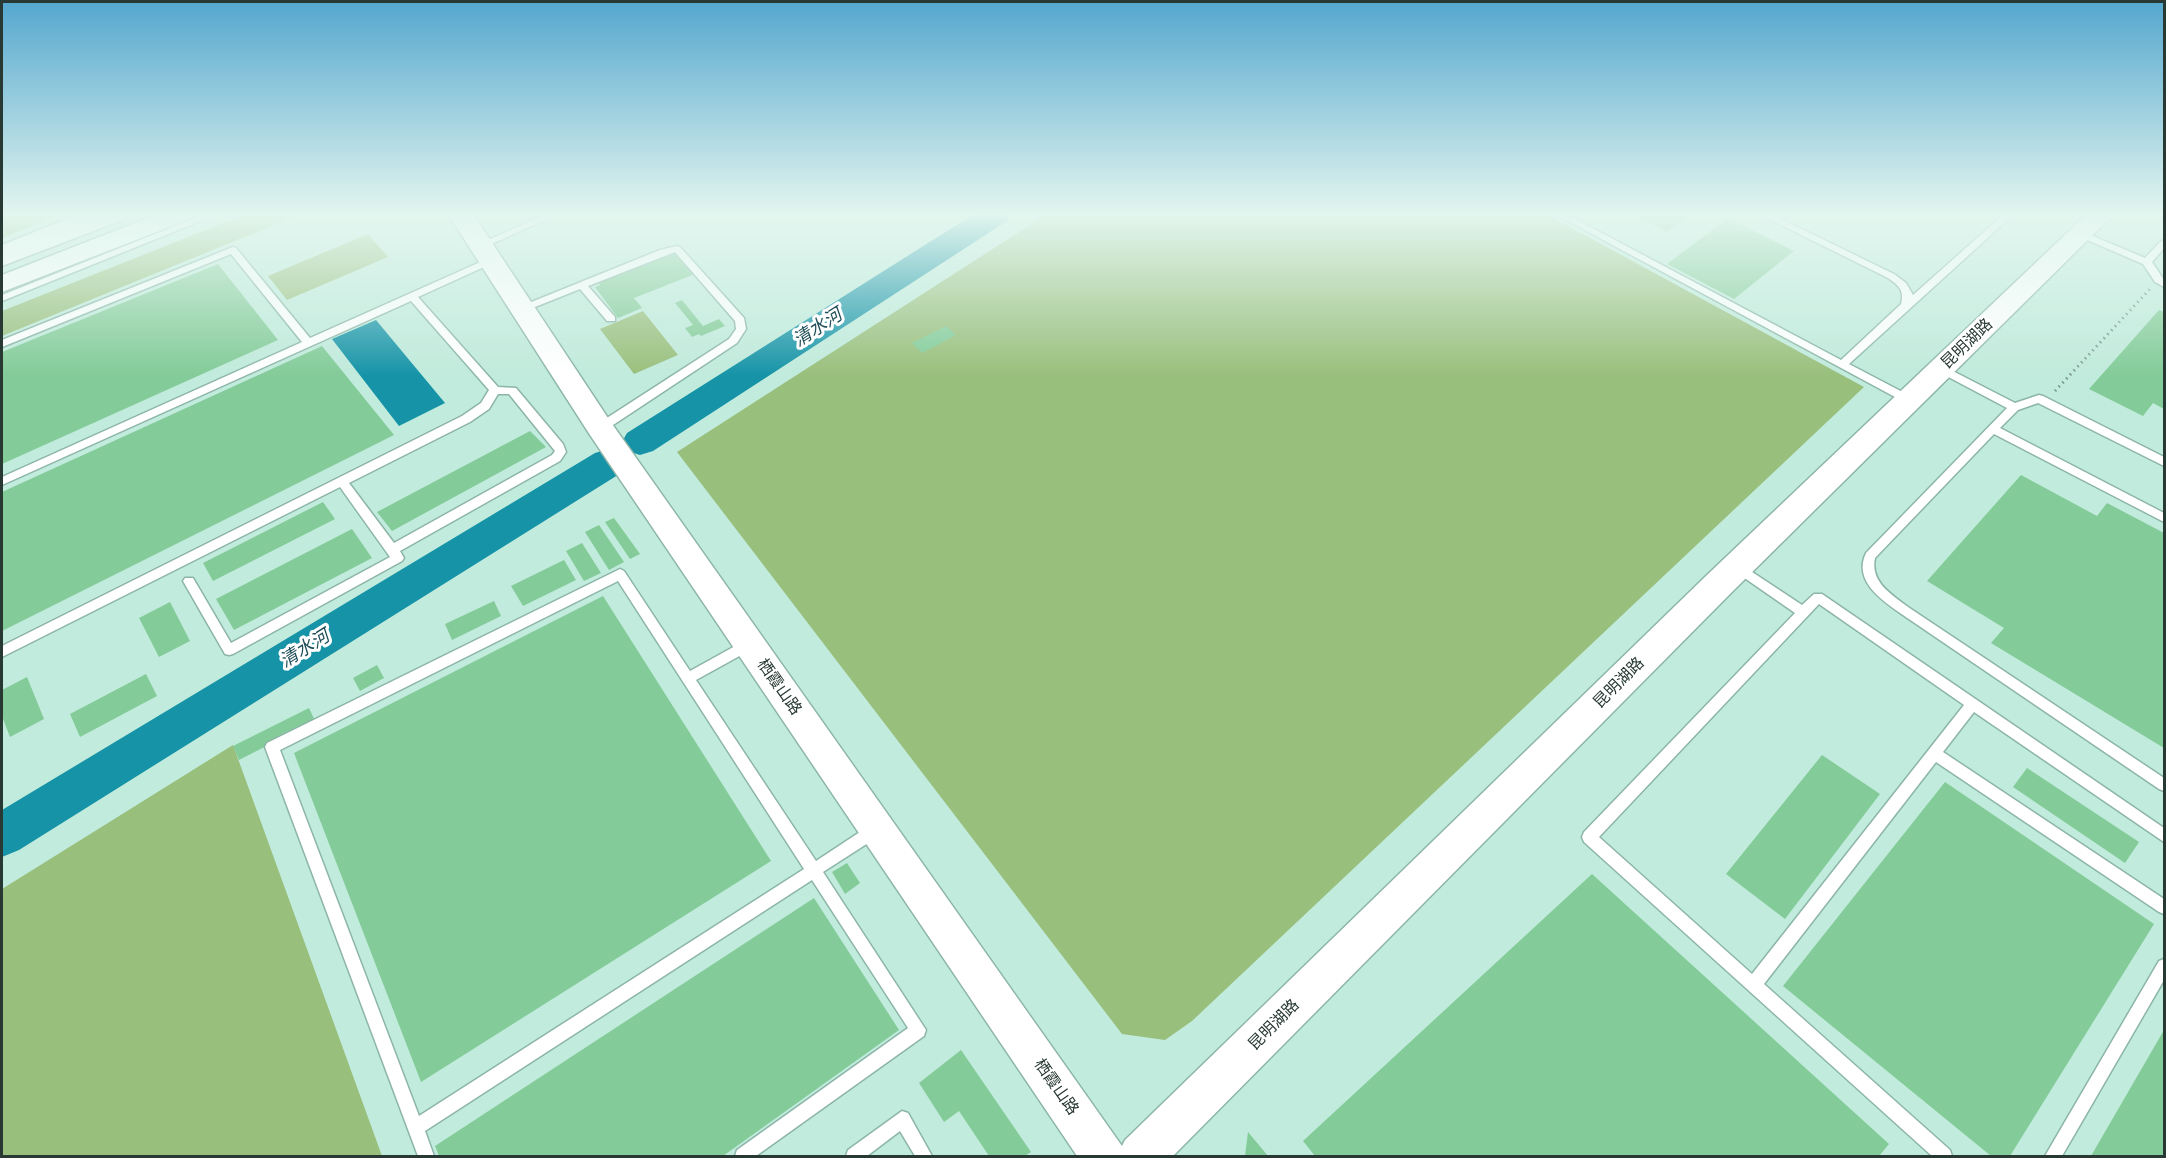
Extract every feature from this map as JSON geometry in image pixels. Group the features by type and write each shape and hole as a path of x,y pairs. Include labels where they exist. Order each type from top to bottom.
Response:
{"street":[{"path":"2,284 43,268"},
{"name":"栖霞山路","path":"495,268 600,428 1104,1156"},
{"name":"昆明湖路","path":"1141,1156 1737,567 2045,268"}],"lane":[{"path":"2,298 78,268"},
{"path":"2,344 189,268"},
{"path":"248,268 308,342"},
{"path":"2,481 412,296 459,268"},
{"path":"522,309 624,268"},
{"path":"600,428 728,345 739,334 742,324 740,320 694,268"},
{"path":"1660,268 1908,400"},
{"path":"1872,268 1904,284 1910,297 1906,305"},
{"path":"1841,365 1948,268"},
{"path":"2152,268 2162,282"},
{"path":"582,285 611,319"},
{"path":"392,550 556,458 561,452 512,391 495,390 412,296"},
{"path":"1941,369 2014,407"},
{"path":"2,652 466,418 485,406 495,390"},
{"path":"2164,462 2039,399 2014,407 1870,556 1866,566 1870,580 1904,610 2164,785"},
{"path":"1994,429 2164,518"},
{"path":"189,581 228,650 398,558 341,481"},
{"path":"1737,567 1803,612"},
{"path":"426,1156 272,747 620,574 918,1030 742,1156"},
{"path":"1944,1156 1589,837 1818,597 2164,836"},
{"path":"688,678 750,644"},
{"path":"1753,985 1973,704"},
{"path":"1934,753 2164,907"},
{"path":"415,1128 878,829"},
{"path":"2053,1156 2164,966"},
{"path":"854,1156 902,1119 924,1156"}],"path":[{"path":"2039,399 2053,393 2162,282"}],"green space":[{"path":"110,268 169,268 2,336 2,311"},
{"path":"287,268 362,268 287,300 268,276"},
{"path":"963,268 1645,268 1864,387 1192,1021 1165,1040 1122,1034 677,452"},
{"path":"643,311 678,355 634,374 600,329"},
{"path":"233,745 382,1156 2,1156 2,889"}],"water":[{"path":"376,320 445,403 399,426 332,339"}],"building":[{"path":"208,268 221,268 278,340 2,464 2,352"},
{"path":"634,268 690,268 695,274 634,298 642,308 618,318 595,287 600,285 598,282"},
{"path":"1675,268 1773,268 1734,299"},
{"path":"682,300 703,326 719,319 725,326 701,336 699,334 692,337 685,328 693,325 675,303"},
{"path":"2159,310 2164,312 2164,409 2153,403 2143,416 2089,389"},
{"path":"946,326 956,335 922,353 912,343"},
{"path":"322,346 394,435 2,631 2,492"},
{"path":"530,431 546,447 392,531 377,512"},
{"path":"2021,475 2097,516 2107,503 2164,533 2164,748 1991,643 2004,628 1927,581"},
{"path":"323,502 335,519 213,581 203,563"},
{"path":"614,518 640,554 630,559 605,522"},
{"path":"599,525 624,562 609,570 585,532"},
{"path":"352,529 372,558 234,630 216,599"},
{"path":"582,543 601,573 584,581 566,551"},
{"path":"564,560 576,580 523,606 511,586"},
{"path":"603,596 771,861 421,1082 294,753"},
{"path":"494,601 501,616 452,640 445,624"},
{"path":"170,602 190,641 159,657 139,618"},
{"path":"377,665 384,678 360,691 353,678"},
{"path":"146,674 157,696 80,737 70,714"},
{"path":"27,677 44,719 10,737 2,716 2,690"},
{"path":"309,708 315,721 239,760 233,746"},
{"path":"1822,755 1880,794 1785,919 1726,874"},
{"path":"2027,768 2139,842 2125,863 2013,787"},
{"path":"1945,782 2154,924 2010,1156 1991,1156 1783,986"},
{"path":"847,863 860,883 845,894 832,872"},
{"path":"1592,874 1889,1144 1879,1156 1315,1156 1303,1141"},
{"path":"814,898 899,1030 723,1156 439,1156 435,1146"},
{"path":"2164,1030 2164,1156 2091,1156"},
{"path":"961,1050 1031,1152 1025,1156 989,1156 959,1111 944,1122 919,1083"},
{"path":"1248,1132 1268,1156 1245,1156"}],"waterway":[{"name":"清水河","path":"640,442 912,268"},
{"name":"清水河","path":"2,835 608,463"}]}
